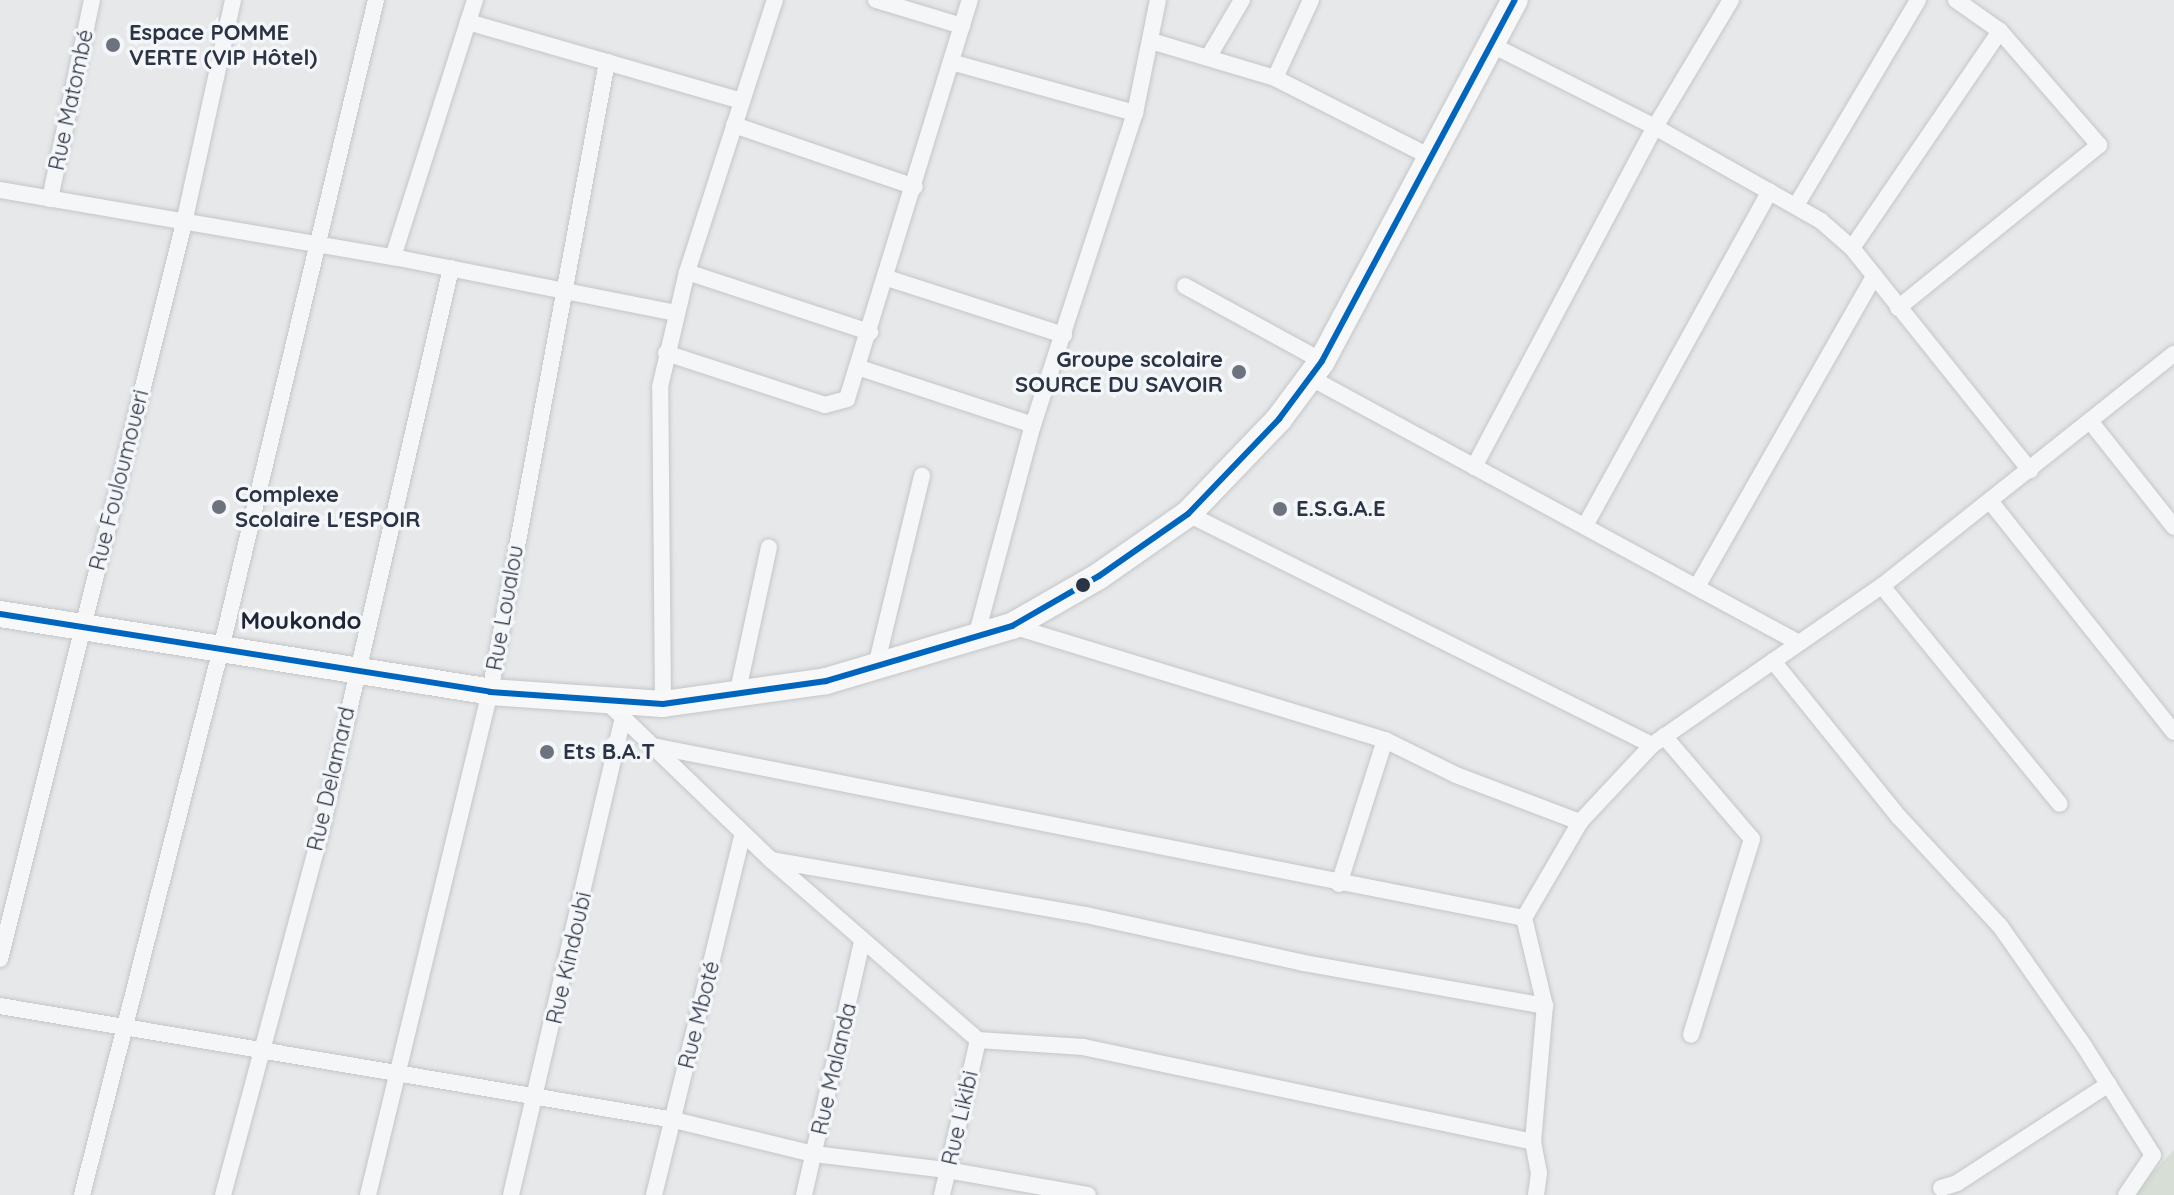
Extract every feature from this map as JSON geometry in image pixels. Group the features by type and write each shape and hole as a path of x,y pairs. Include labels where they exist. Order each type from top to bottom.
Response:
{"main road":[{"path":"0,614 615,711 737,695 875,670 1012,626 1099,576 1188,514 1279,419 1316,369 1515,0"}],"street":[{"name":"Rue Matombé","path":"50,199 92,0"},
{"name":"Rue Fouloumoueri","path":"0,959 184,223 233,0"},
{"path":"82,1195 320,247 376,0"},
{"path":"393,257 475,0"},
{"path":"663,704 659,433 666,353 687,272 775,0"},
{"path":"876,0 962,26"},
{"path":"666,353 825,405 847,399 860,368 970,0"},
{"path":"976,637 1033,425 1135,113 1158,0"},
{"path":"1209,56 1242,0"},
{"path":"1275,78 1311,0"},
{"path":"1474,467 1655,127 1731,0"},
{"path":"1797,204 1918,0"},
{"path":"1898,308 2099,145 2000,31 1956,0"},
{"path":"468,22 742,101"},
{"path":"1852,248 2000,31"},
{"path":"1151,41 1275,78 1429,156"},
{"path":"1492,45 1655,127 1797,204 1852,248 2030,470"},
{"name":"Rue Loualou","path":"368,1195 401,1073 490,692 607,62"},
{"path":"951,62 1135,113"},
{"path":"734,125 915,187"},
{"path":"0,190 320,247 393,257 676,313"},
{"path":"1586,524 1770,191"},
{"name":"Rue Delamard","path":"223,1195 320,836 355,671 451,268"},
{"path":"687,272 870,332"},
{"path":"1698,585 1874,276"},
{"path":"887,278 1064,335"},
{"path":"1185,286 1474,467 1586,524 1799,643"},
{"path":"1536,1195 1539,1173 1533,1142 1545,1006 1524,918 1580,822 1658,740 1882,586 2174,354"},
{"path":"860,368 1033,425"},
{"path":"2090,421 2174,527"},
{"path":"875,670 922,476"},
{"path":"1990,501 2174,732"},
{"path":"1188,514 1658,740 1752,839 1691,1035"},
{"path":"737,695 769,547"},
{"path":"1882,586 2060,804"},
{"path":"1012,626 1385,740 1456,775 1580,822"},
{"path":"1773,661 1899,817 2000,926 2109,1084 2153,1155 2126,1195"},
{"path":"615,711 771,860 978,1040 1083,1047 1533,1142"},
{"name":"Rue Kindoubi","path":"511,1195 537,1096 615,711"},
{"path":"1339,884 1385,740"},
{"path":"653,746 1052,821 1339,884 1524,918"},
{"name":"Rue Mboté","path":"654,1195 743,834"},
{"path":"771,860 1026,903 1304,963 1545,1006"},
{"name":"Rue Malanda","path":"804,1195 862,942"},
{"path":"0,1006 124,1030 261,1049 674,1120 814,1154 947,1170 1088,1195"},
{"name":"Rue Likibi","path":"942,1195 978,1040"},
{"path":"1941,1188 1957,1183 2109,1084"}],"shaded area":[{"path":"2174,1150 2174,1195 2131,1195"}],"transit line":[{"path":"0,614 490,692 663,704 826,681 1012,626 1099,576 1188,514 1279,419 1322,361 1515,0"}],"place":[{"name":"Espace POMME VERTE (VIP Hôtel)","path":"113,45"},
{"name":"Groupe scolaire SOURCE DU SAVOIR","path":"1239,372"},
{"name":"Complexe Scolaire L'ESPOIR","path":"219,507"},
{"name":"E.S.G.A.E","path":"1280,509"},
{"name":"Ets B.A.T","path":"547,752"}],"district":[{"name":"Moukondo","path":"301,621"}]}
